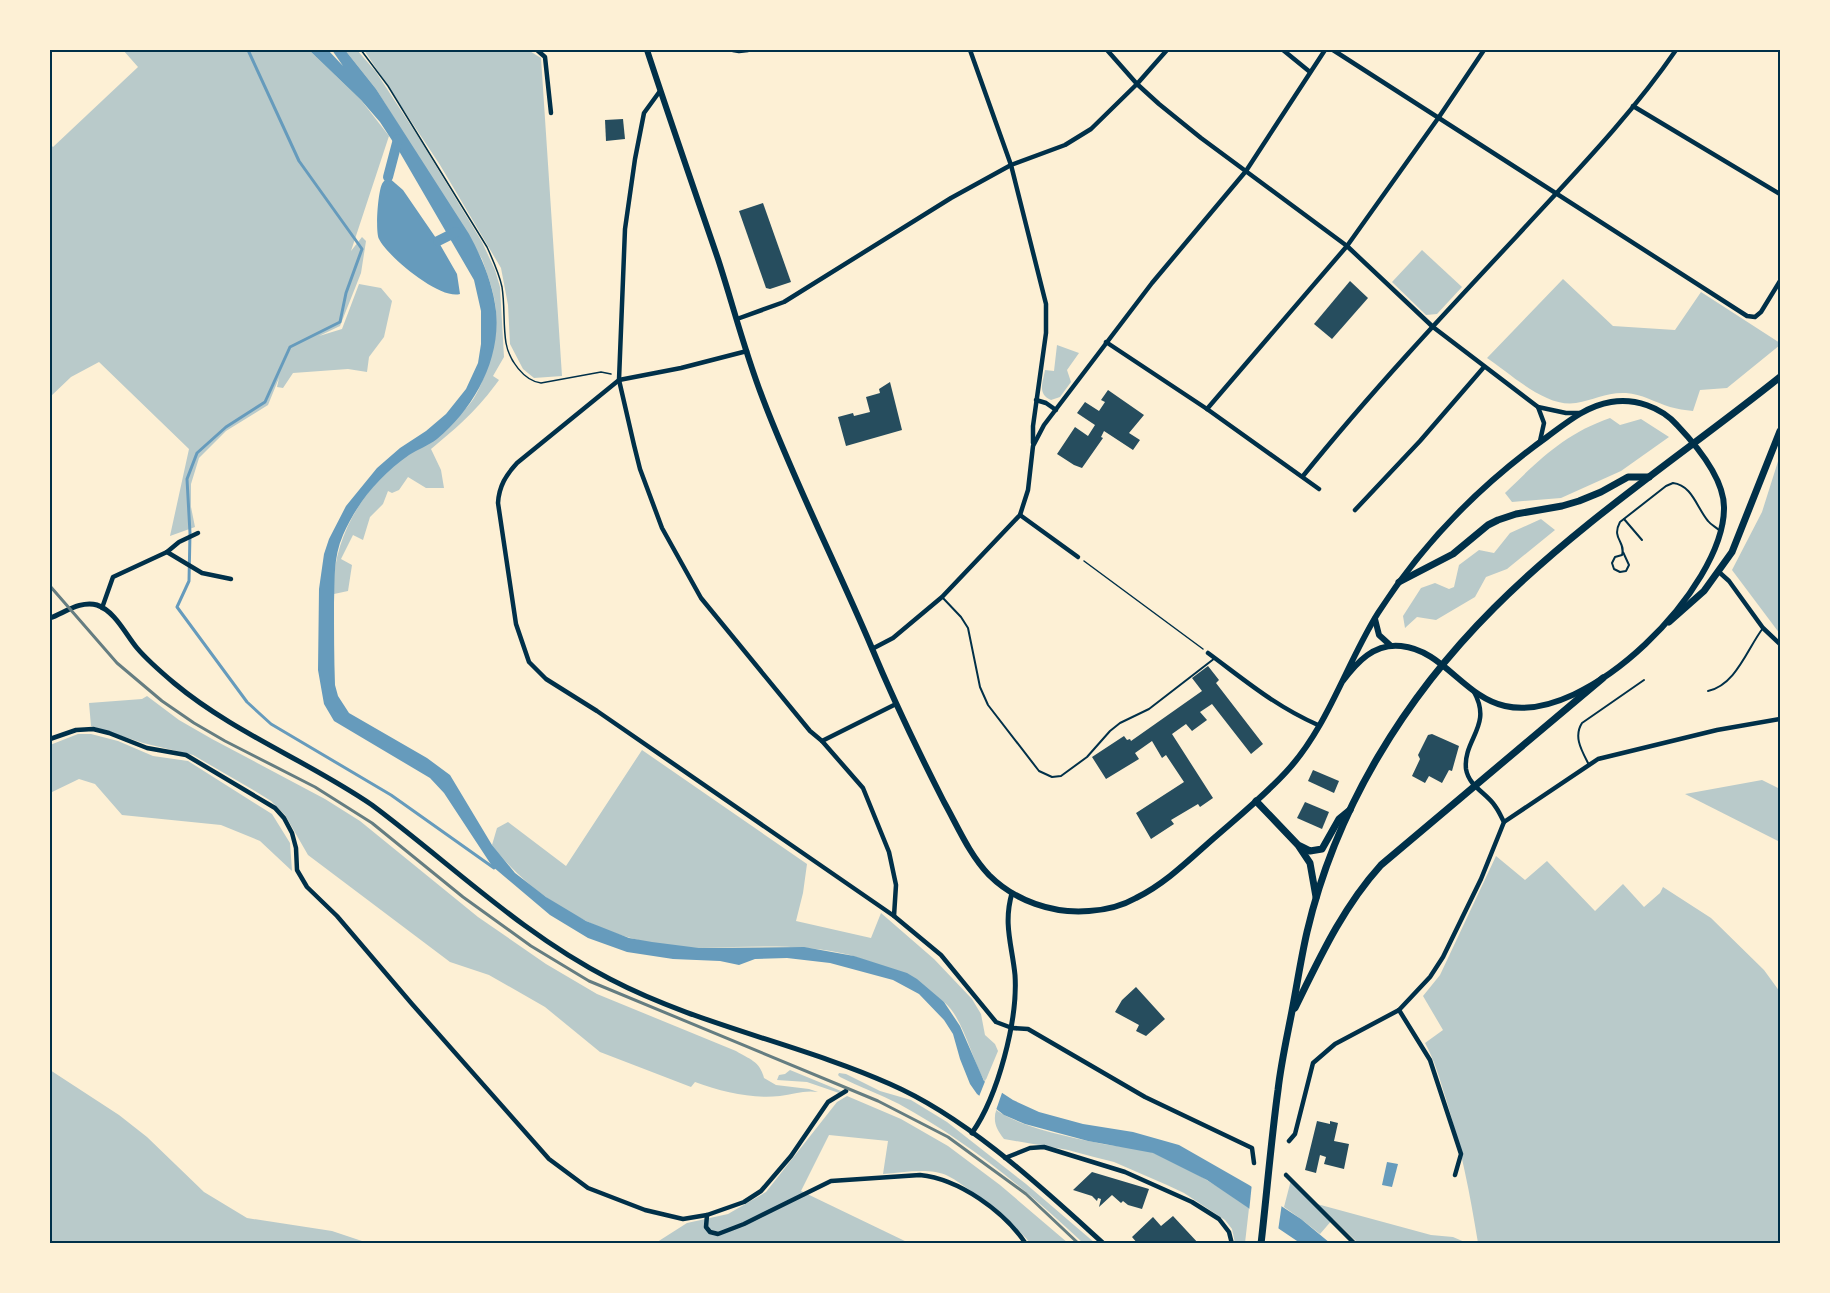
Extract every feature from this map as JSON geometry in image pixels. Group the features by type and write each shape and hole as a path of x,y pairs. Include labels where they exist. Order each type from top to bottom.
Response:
{"main road":[{"path":"647,50 762,397 925,766 974,856 997,882 1012,893 1054,910 1068,912 1111,908 1135,900 1185,863 1292,766 1318,725 1375,619 1399,582 1435,537 1473,496 1540,441 1580,413 1608,402 1631,401 1653,408 1676,423 1703,457 1721,487 1724,500 1722,532 1710,562 1669,622"},
{"path":"1261,1244 1278,1088 1308,931 1328,866 1352,808 1392,733 1453,652 1533,572 1649,477 1715,429 1780,377"},
{"path":"1291,1016 1335,927 1365,882 1405,843 1704,591 1719,572 1740,535 1780,431"},
{"path":"1399,582 1453,554 1488,525 1498,520 1516,513 1563,506 1579,501 1602,492 1628,477 1649,477"},
{"path":"1375,619 1379,635 1390,645"},
{"path":"1341,682 1365,656 1376,649 1390,645 1410,647 1430,656 1473,692 1504,706 1534,707 1564,698 1603,678"},
{"path":"1256,801 1298,845 1310,863 1316,901"},
{"path":"1298,845 1311,851 1322,849 1339,819 1352,808"}],"street":[{"path":"537,50 545,57 551,113"},
{"path":"733,50 748,50"},
{"path":"872,649 893,638 942,597 1020,515 1028,490 1033,426 1046,333 1046,304 1011,165 970,50"},
{"path":"1107,50 1137,84 1201,138 1347,246 1433,327 1484,367 1539,407 1566,413 1580,413"},
{"path":"737,319 784,302 951,198 1011,165 1065,145 1091,129 1137,84 1167,50"},
{"path":"1283,50 1310,72"},
{"path":"1033,446 1044,425 1106,342 1246,171 1325,50"},
{"path":"1333,50 1747,316 1755,317 1761,312 1780,281"},
{"path":"1207,409 1347,246 1484,50"},
{"path":"1303,476 1339,431 1633,106 1676,50"},
{"path":"660,91 644,113 625,229 619,380 640,469 662,528 701,598 810,731 822,741 863,788 889,852 896,885 894,916"},
{"path":"1633,106 1780,194"},
{"path":"1106,342 1207,409 1320,489"},
{"path":"747,351 681,368 619,380 509,472 499,490 498,503 516,624 529,662 546,680 597,711 894,916 941,955 996,1022 1011,1028 1029,1029 1145,1097 1254,1148 1254,1163"},
{"path":"1355,510 1484,367"},
{"path":"1036,400 1056,410"},
{"path":"1539,407 1545,423 1540,441"},
{"path":"1020,515 1078,557"},
{"path":"102,608 113,577 167,552 179,542 198,533"},
{"path":"167,552 202,573 231,579"},
{"path":"1719,572 1729,580 1763,628 1780,644"},
{"path":"50,618 79,606 95,605 102,608 117,622 145,656 196,700 262,742 347,788 546,942 582,965 613,981 693,1014 892,1084 930,1104 1005,1158 1104,1244"},
{"path":"1208,653 1247,684 1287,711 1318,725"},
{"path":"1473,692 1479,702 1480,722 1468,755 1466,767 1468,776 1474,786 1495,804 1504,822"},
{"path":"822,741 896,704"},
{"path":"1289,1141 1295,1134 1313,1063 1335,1044 1399,1010 1430,977 1443,957 1481,879 1504,822 1598,759 1717,730 1780,719"},
{"path":"50,739 76,730 93,729 147,747 186,755 271,805 284,818 292,833 296,849 297,870 307,887 337,916 549,1159 588,1188 645,1210 683,1219 707,1215 744,1202 761,1191 791,1156 828,1102 846,1091"},
{"path":"972,1133 986,1109 1011,1028 1015,995 1014,973 1006,923 1012,893"},
{"path":"1399,1010 1430,1060 1461,1154 1455,1175"},
{"path":"1005,1158 1030,1148 1044,1147 1125,1172 1192,1202 1219,1219 1229,1232 1232,1244"},
{"path":"707,1215 706,1227 710,1233 718,1234 831,1182 920,1175 935,1176 962,1187 999,1215 1026,1244"},
{"path":"1286,1175 1355,1244"}],"lane":[{"path":"1623,552 1612,563 1614,569 1620,573 1626,571 1629,565 1623,547 1616,536 1616,529 1624,519 1673,483 1678,484 1692,496 1708,522 1722,532"},
{"path":"1624,519 1642,540"},
{"path":"942,597 961,616 968,628 980,687 988,705 1039,771 1052,777 1061,776 1087,757 1110,731 1129,718 1149,709 1215,658"},
{"path":"1708,691 1727,682 1763,628"},
{"path":"1589,765 1577,738 1577,731 1582,723 1644,680"}],"path":[{"path":"361,50 388,86 487,248 502,288 506,345 520,371 532,382 541,383 602,372 612,374 619,380"},
{"path":"1078,557 1208,653"}],"shaded area":[{"path":"123,50 309,50 361,100 389,136 351,251 362,237 366,241 361,273 340,326 319,336 342,329 359,284 381,288 392,301 384,337 369,357 367,372 348,369 293,373 283,388 277,387 279,378 268,405 226,431 199,458 191,484 191,507 195,527 170,536 189,449 99,362 71,377 50,397 50,144 53,147 138,67"},
{"path":"345,50 357,50 376,72 482,242 500,287 504,357 493,376 499,380 468,417 431,449 441,470 444,488 426,488 408,477 399,490 392,493 388,491 383,504 370,517 363,540 353,535 341,559 352,565 348,591 334,594 334,576 341,542 357,510 366,495 390,469 450,423 474,398 485,375 493,348 496,322 491,285 482,259 376,89"},
{"path":"364,50 528,50 541,58 562,376 534,378 523,369 510,344 508,305 501,268 440,165"},
{"path":"1422,250 1462,287 1437,314 1426,315 1392,282"},
{"path":"1563,279 1613,326 1675,330 1701,292 1780,345 1727,388 1700,390 1693,411 1670,407 1626,393 1606,395 1576,403 1553,400 1529,388 1487,358"},
{"path":"1057,345 1079,353 1067,370 1071,382 1060,397 1051,400 1042,391 1042,383 1045,370 1054,371"},
{"path":"1610,418 1620,425 1641,419 1669,437 1621,471 1561,498 1512,502 1505,493 1541,459 1579,432"},
{"path":"1780,455 1780,634 1732,570 1762,512"},
{"path":"1541,519 1555,530 1507,569 1486,577 1475,597 1436,620 1417,617 1405,628 1403,616 1421,588 1435,583 1449,589 1454,587 1459,565 1479,550 1494,553 1510,533"},
{"path":"147,696 179,720 325,799 360,821 478,917 546,964 597,994 736,1051 753,1061 760,1068 764,1078 776,1085 818,1092 799,1092 780,1096 748,1096 695,1082 691,1087 600,1052 545,1007 489,975 450,962 308,855 285,815 271,801 193,755 143,743 91,726 89,703 142,699"},
{"path":"78,734 91,734 118,741 153,756 188,761 272,814 290,843 292,871 260,841 221,825 122,815 95,784 79,779 50,793 50,745"},
{"path":"642,750 807,864 796,921 871,938 881,913 934,959 972,999 981,1014 985,1035 995,1044 998,1051 985,1082 957,1018 944,1002 863,960 832,951 795,947 701,948 641,941 584,920 558,905 511,868 492,845 497,828 508,822 566,866"},
{"path":"1762,780 1780,789 1780,842 1685,794"},
{"path":"1496,856 1525,880 1547,861 1595,911 1623,884 1644,907 1660,893 1663,887 1711,918 1764,970 1780,992 1780,1243 1478,1243 1456,1135 1437,1071 1425,1043 1443,1030 1423,996 1440,975"},
{"path":"50,1070 119,1115 147,1137 204,1192 247,1218 332,1231 368,1243 50,1243"},
{"path":"790,1070 841,1091 839,1093 807,1082 777,1080 779,1075"},
{"path":"839,1073 846,1074 880,1091 911,1100 947,1122 1026,1184 1095,1243 1083,1243 1018,1185 949,1134 899,1104 840,1077"},
{"path":"847,1096 901,1119 948,1146 1000,1185 1068,1243 1030,1243 991,1207 941,1173 924,1171 883,1174 888,1141 829,1135 801,1191 909,1243 654,1244 687,1223 728,1214 766,1192 837,1102"},
{"path":"996,1110 1020,1122 1050,1132 1082,1140 1149,1151 1179,1164 1249,1208 1245,1243 1235,1243 1232,1229 1225,1220 1184,1193 1114,1162 1068,1150 1004,1139 996,1125"},
{"path":"1291,1180 1317,1204 1431,1235 1453,1237 1467,1243 1358,1243 1333,1219 1320,1234 1284,1207"}],"water":[{"path":"309,50 328,50 343,66 332,50 345,50 376,89 469,234 486,271 496,311 494,348 482,383 473,398 450,427 437,439 409,455 388,471 362,501 343,535 336,560 335,577 335,685 338,696 349,713 427,758 450,775 492,845 515,873 546,897 586,921 629,938 652,942 699,948 804,947 854,956 907,973 944,1002 960,1026 984,1081 1013,1100 1039,1112 1083,1124 1133,1132 1179,1145 1249,1185 1301,1219 1330,1243 1300,1243 1207,1180 1153,1153 1088,1141 1025,1124 1004,1115 977,1094 970,1084 953,1034 944,1020 919,994 893,980 830,963 787,958 755,959 739,965 720,961 673,959 627,952 588,938 550,915 492,866 444,793 430,778 334,721 324,704 318,670 319,589 324,554 329,539 346,506 377,468 446,414 466,389 478,363 481,344 481,311 474,280 380,122 361,100"},
{"path":"388,177 403,190 438,241 457,274 460,294 440,290 415,276 384,247 379,239 377,220 379,195 382,183"},
{"path":"1387,1162 1398,1164 1392,1187 1382,1185"}],"pier":[{"path":"986,1079 1003,1090 995,1113 978,1099"},
{"path":"1252,1183 1282,1203 1278,1231 1249,1212"}],"building":[{"path":"623,119 625,139 606,141 605,120"},
{"path":"763,203 791,282 770,289 766,288 739,211"},
{"path":"1350,281 1368,298 1332,339 1314,324"},
{"path":"890,382 902,430 846,446 838,417 870,412 866,397 880,393 879,389"},
{"path":"1108,390 1144,415 1129,433 1140,440 1133,450 1104,431 1101,437 1103,438 1082,468 1074,465 1057,454 1075,427 1088,436 1095,425 1077,413 1085,402 1099,411 1105,402 1101,400"},
{"path":"1208,666 1219,680 1216,683 1263,744 1251,754 1212,704 1200,712 1207,720 1192,731 1186,724 1172,734 1213,798 1200,807 1198,804 1171,820 1174,824 1151,839 1136,813 1184,782 1166,755 1162,758 1152,741 1135,753 1139,759 1106,779 1092,757 1124,736 1131,741 1202,691 1192,678"},
{"path":"1432,734 1459,746 1452,771 1449,770 1442,783 1429,776 1425,783 1412,776 1420,759 1418,755 1428,735"},
{"path":"1313,770 1339,781 1334,793 1308,781"},
{"path":"1305,802 1329,812 1322,829 1297,818"},
{"path":"1136,987 1165,1019 1146,1036 1136,1031 1139,1025 1115,1012 1122,1000"},
{"path":"1317,1121 1338,1123 1334,1141 1349,1144 1344,1169 1324,1164 1326,1157 1320,1155 1316,1173 1305,1170"},
{"path":"1092,1172 1149,1189 1142,1209 1123,1201 1121,1203 1112,1195 1099,1207 1101,1199 1098,1198 1097,1201 1092,1196 1073,1190"},
{"path":"1173,1216 1199,1244 1138,1244 1132,1237 1153,1217 1161,1226"}],"waterway":[{"path":"248,50 299,161 362,249 346,293 340,322 290,347 265,402 226,427 197,453 187,479 190,533 189,581 177,607 247,702 271,724 391,795 494,868"},
{"path":"388,177 398,139"},
{"path":"438,241 456,232"}],"railway":[{"path":"50,586 117,663 162,701 194,723 315,787 372,823 463,897 531,946 589,981 878,1101 948,1137 1026,1194 1079,1244"}]}
